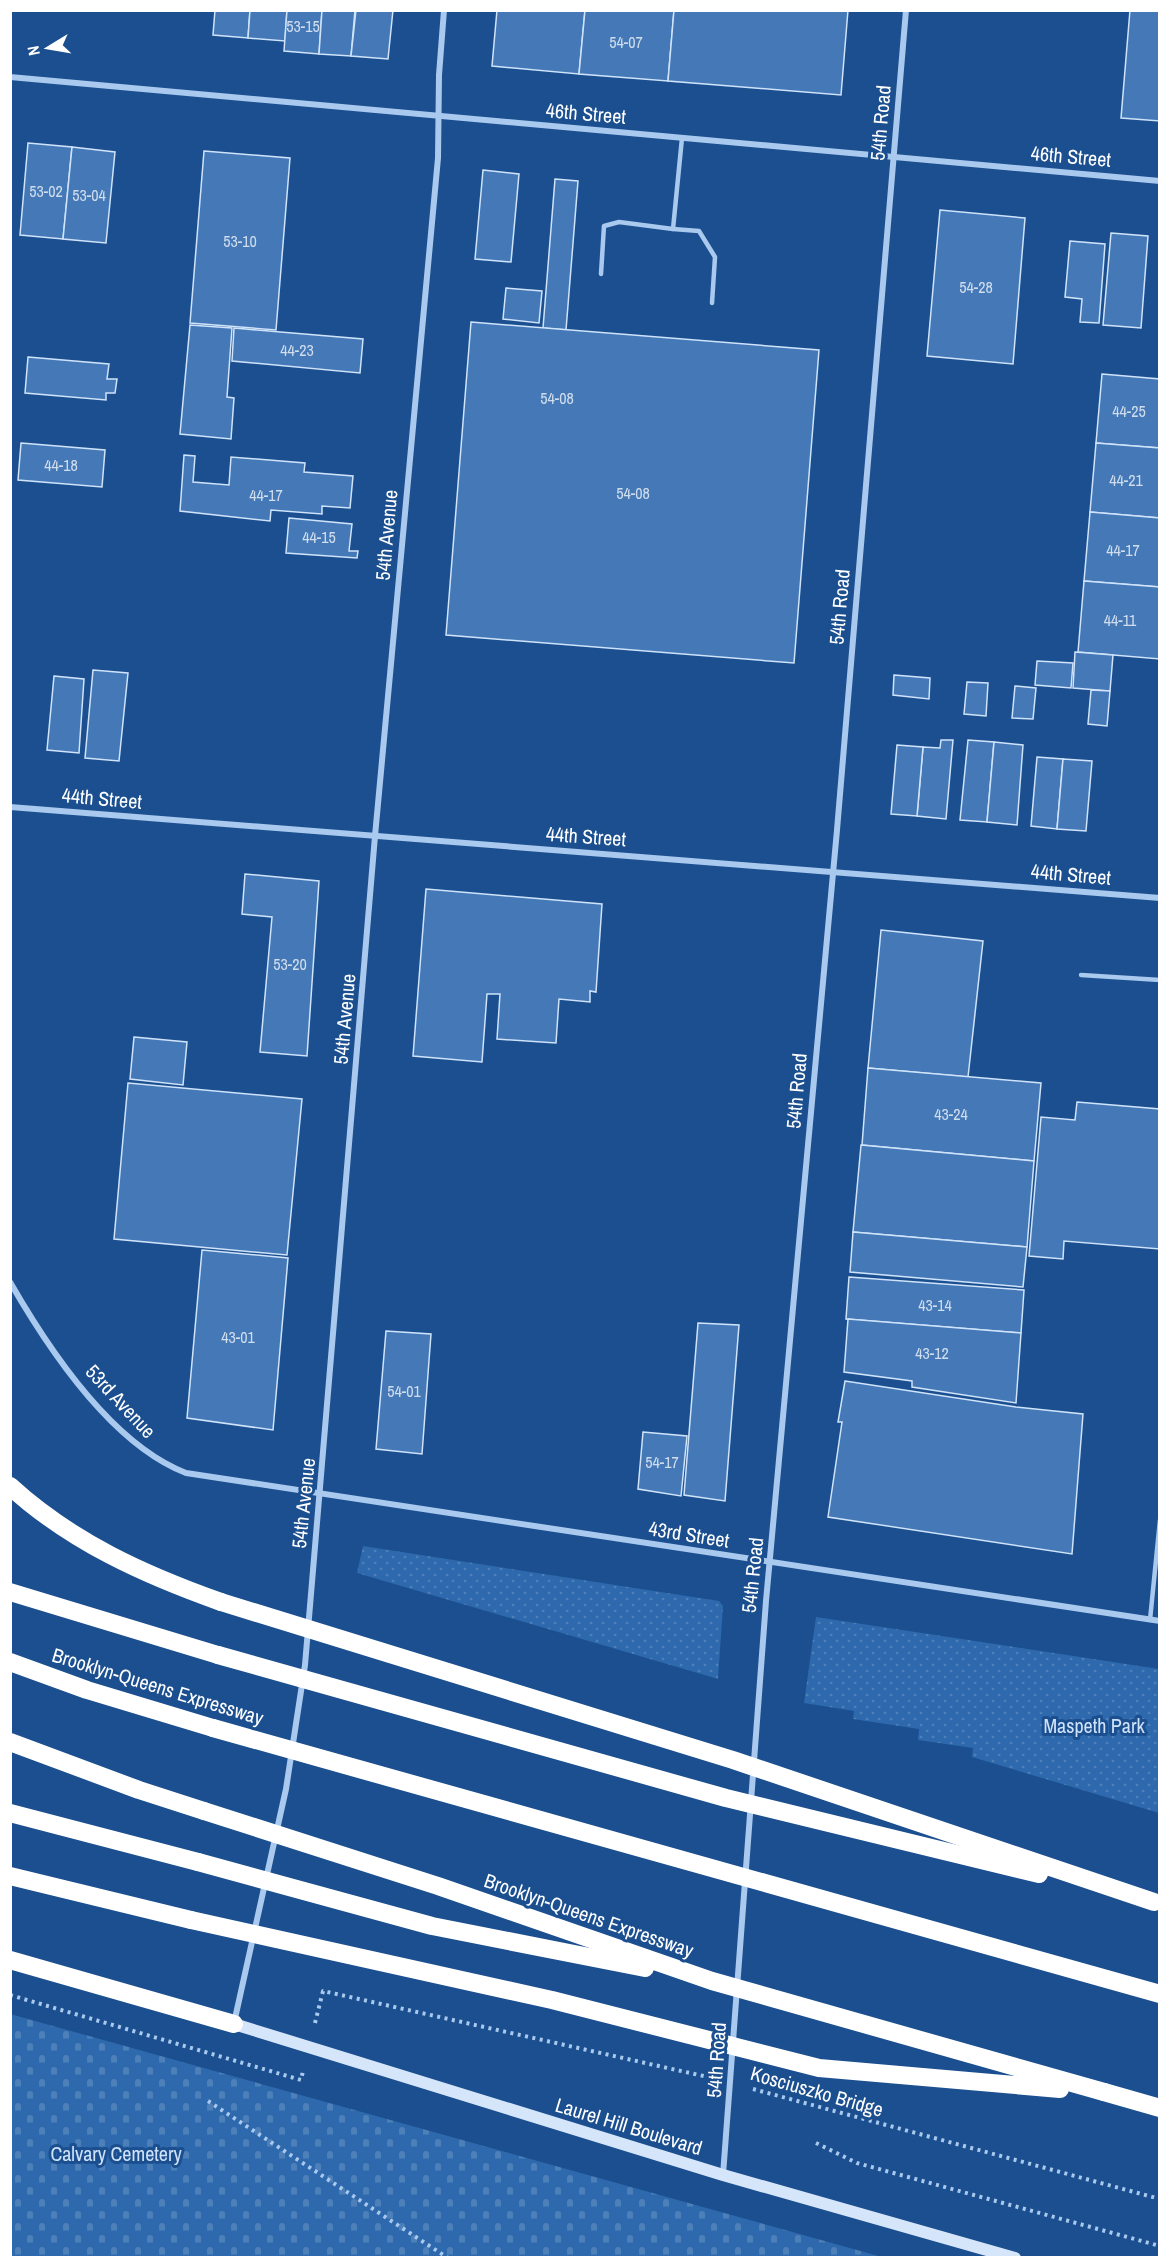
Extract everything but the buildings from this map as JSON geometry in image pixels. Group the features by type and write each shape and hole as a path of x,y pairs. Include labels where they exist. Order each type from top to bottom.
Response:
{"highway":[{"path":"10,1486 94,1547 138,1570 221,1602 733,1760 1157,1902"},
{"path":"10,1592 218,1655 726,1798 1157,1902"},
{"name":"Brooklyn-Queens Expressway","path":"10,1662 87,1690 213,1728 1160,1994"},
{"name":"Brooklyn-Queens Expressway","path":"10,1742 139,1790 438,1886 712,1981 1160,2108"},
{"path":"10,1813 432,1926 712,1981"},
{"path":"10,1876 191,1920 563,2003 819,2068 1104,2092"},
{"path":"10,1960 234,2024"}],"main road":[{"name":"Laurel Hill Boulevard","path":"234,2024 723,2175 1015,2258"}],"street":[{"name":"54th Avenue","path":"234,2024 279,1823 297,1730 321,1493 375,836 438,158 444,10"},
{"name":"54th Road","path":"723,2175 769,1563 833,871 906,10"},
{"name":"46th Street","path":"10,77 1160,181"},
{"name":"44th Street","path":"10,807 1160,898"},
{"name":"53rd Avenue","path":"10,1282 57,1354 93,1400 146,1453 186,1473 321,1493"},
{"name":"43rd Street","path":"321,1493 1160,1621"}],"lane":[{"path":"673,228 682,138"},
{"path":"601,274 604,226 619,222 699,231 715,257 712,303"},
{"path":"1081,975 1160,980"},
{"path":"1150,1620 1160,1520"}],"path":[{"name":"Kosciuszko Bridge","path":"323,1991 731,2083 1160,2199"},
{"path":"208,2101 448,2258"},
{"path":"816,2143 857,2163 1160,2246"}],"green space":[{"path":"363,1546 719,1601 723,1606 718,1679 357,1573"},
{"name":"Maspeth Park","path":"816,1617 1159,1669 1159,1813 972,1757 973,1748 918,1740 919,1729 853,1719 854,1711 804,1703"},
{"name":"Calvary Cemetery","path":"10,2014 882,2257 11,2257"}]}
